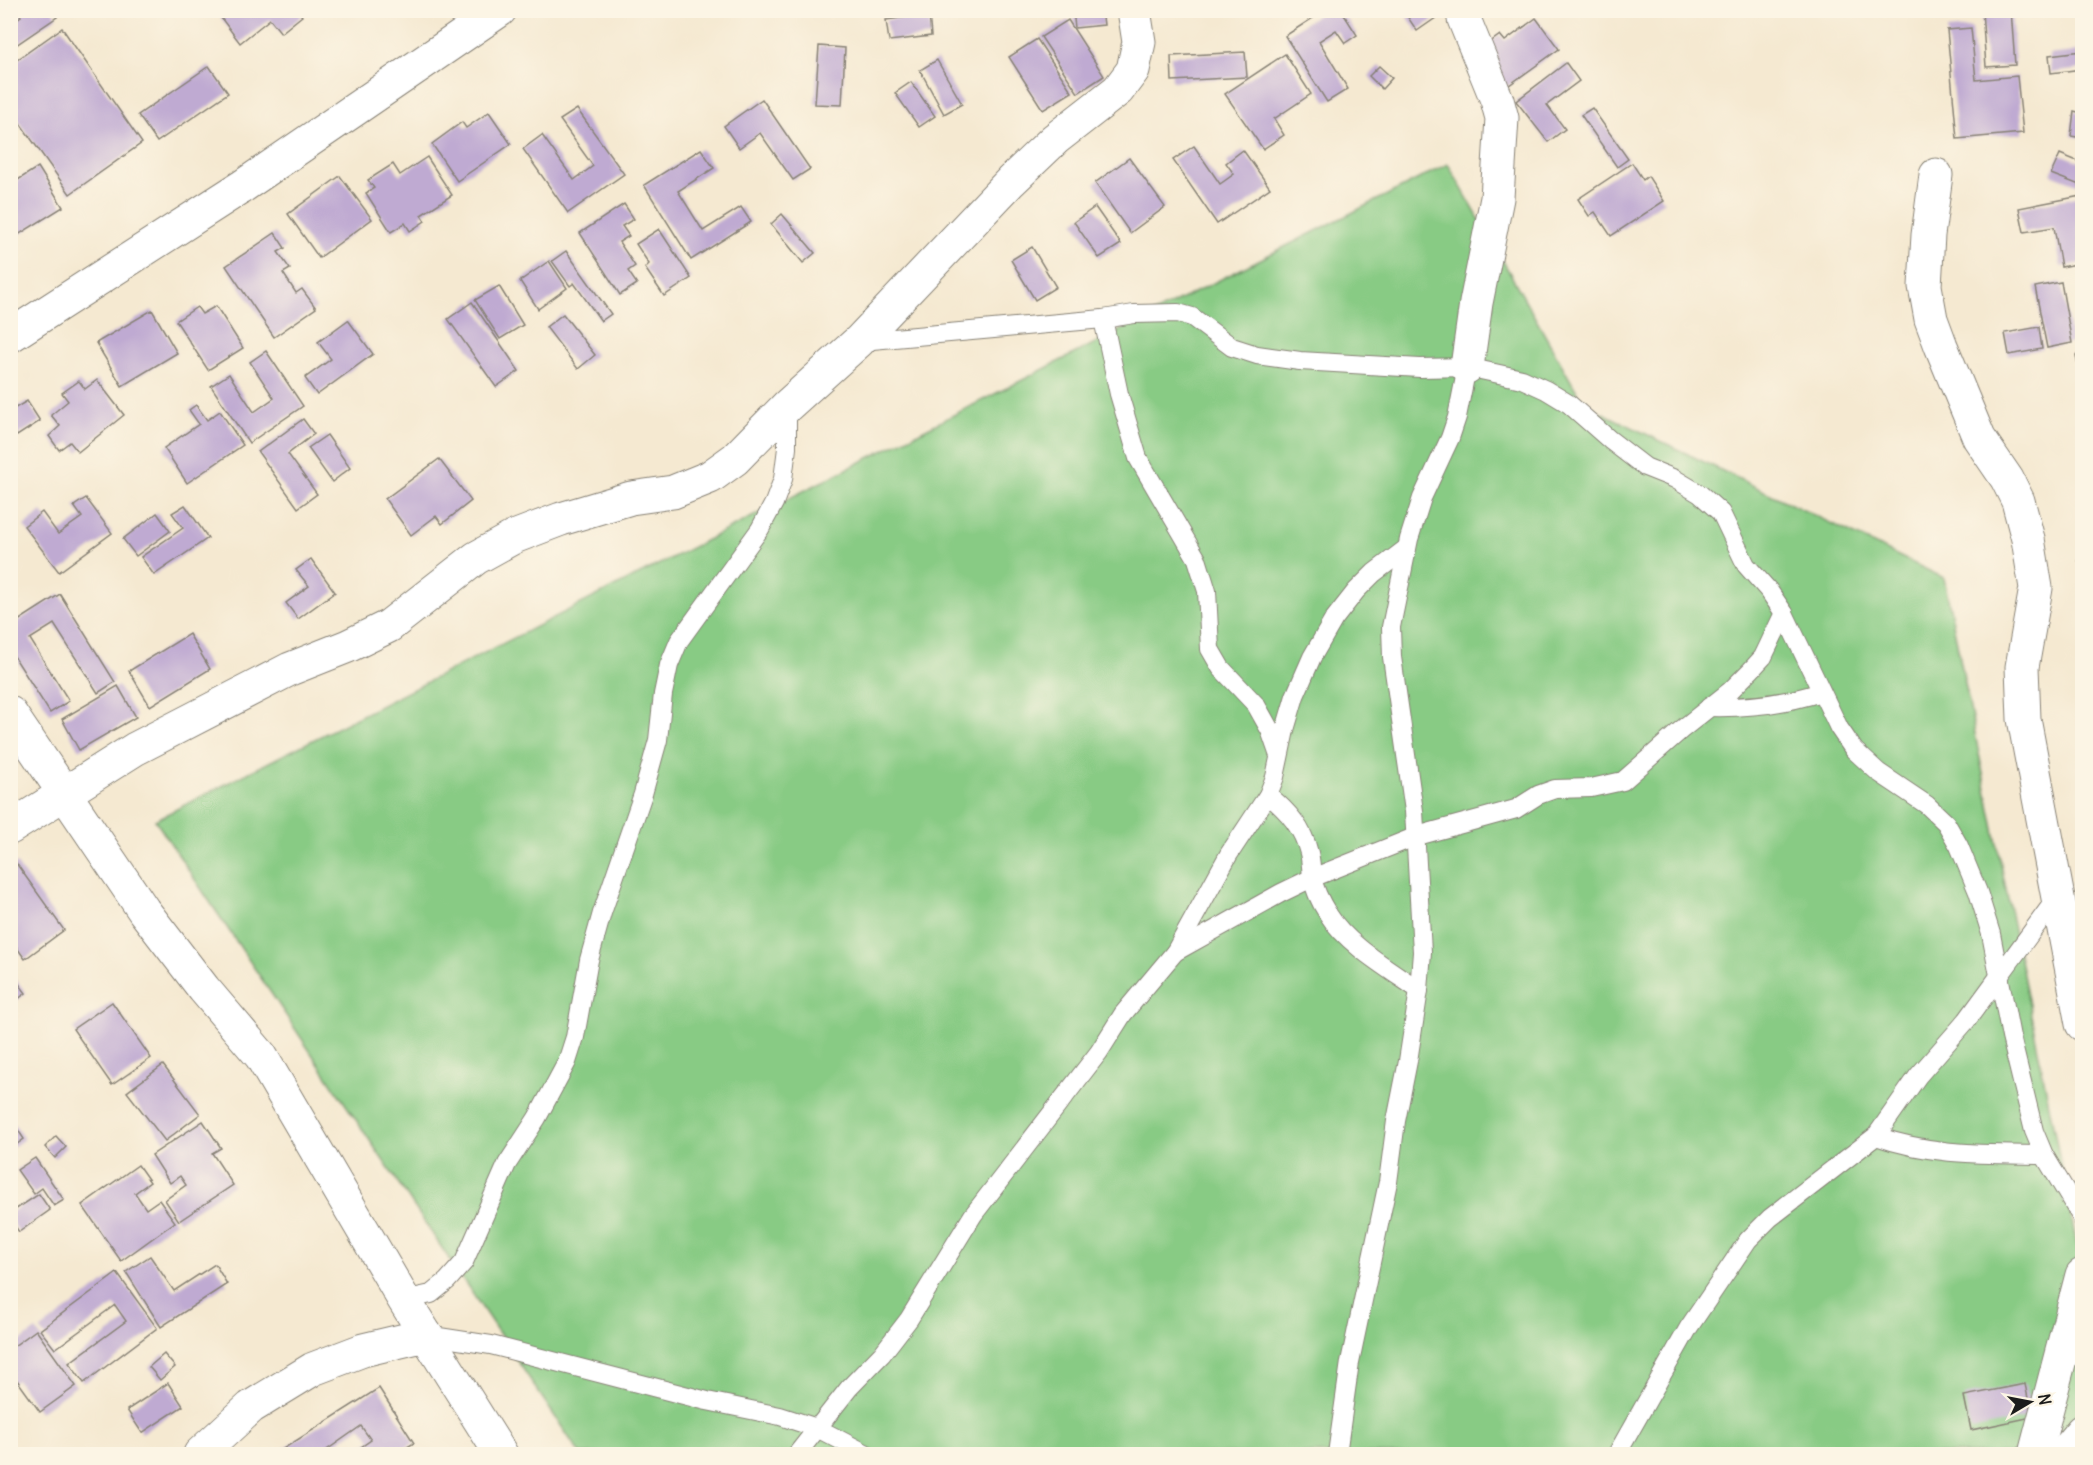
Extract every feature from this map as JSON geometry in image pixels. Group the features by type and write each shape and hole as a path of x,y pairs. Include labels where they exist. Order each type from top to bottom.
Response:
{"street":[{"path":"10,336 243,186 500,10"},
{"path":"10,828 135,749 225,701 290,669 348,646 389,626 476,558 514,537 561,519 631,498 673,492 710,477 735,459 787,406 859,341 1011,181 1055,140 1118,90 1133,70 1139,42 1134,10"},
{"path":"1463,10 1464,19 1502,118 1497,198 1476,303 1467,368"},
{"path":"1936,175 1928,235 1925,286 1931,319 1941,346 1979,438 2007,479 2018,501 2028,539 2036,588 2022,666 2024,719 2082,1024"},
{"path":"10,713 144,912 204,989 261,1056 404,1300 501,1455"},
{"path":"2036,1455 2082,1275"},
{"path":"200,1455 251,1407 313,1369 363,1350 426,1335"},
{"path":"2063,1455 2082,1431"}],"lane":[{"path":"859,341 1104,319 1134,314 1178,313 1192,317 1232,346 1257,355 1420,368 1467,368 1522,380 1546,390 1569,404 1610,440 1645,466 1675,479 1700,494 1721,513 1746,565 1769,591 1784,614 1839,728 1854,750 1878,772 1928,805 1946,823 1959,846 1978,892 1990,934 2011,1037 2034,1131 2044,1155 2082,1218"},
{"path":"1104,319 1119,394 1138,458 1197,559 1207,591 1210,649 1221,668 1256,705 1270,730 1280,758"},
{"path":"1337,1455 1350,1362 1388,1182 1396,1120 1419,990 1422,952 1416,836 1409,762 1392,657 1391,627 1407,548 1422,498 1444,453 1457,417 1467,368"},
{"path":"404,1300 431,1294 447,1281 464,1262 507,1164 537,1118 567,1062 575,1037 589,960 602,913 643,794 658,740 669,665 679,641 760,529 774,503 783,479 787,448 787,406"},
{"path":"798,1455 816,1428 849,1388 882,1354 909,1319 973,1215 1099,1052 1124,1014 1175,952 1229,854 1268,795 1275,777 1295,696 1312,657 1356,591 1374,573 1407,548"},
{"path":"1175,952 1312,878 1416,836 1516,809 1538,795 1555,789 1591,788 1623,781 1709,706 1730,691 1763,657 1784,614"},
{"path":"1709,706 1770,705 1794,701 1821,692"},
{"path":"1268,795 1285,809 1299,828 1310,854 1312,878 1327,914 1342,933 1419,990"},
{"path":"1617,1455 1689,1327 1748,1240 1770,1218 1876,1136 1918,1076 1967,1020 2059,894"},
{"path":"1876,1136 1905,1146 1936,1152 2044,1155"},
{"path":"426,1335 491,1345 697,1398 780,1416 816,1428 867,1455"}],"green space":[{"path":"1448,164 1584,404 1944,578 2082,1271 2082,1454 580,1454 155,820"}],"building":[{"path":"17,10 52,10 57,17 10,49 10,24 21,16"},
{"path":"215,10 297,10 302,16 281,33 270,19 240,43"},
{"path":"1073,10 1102,10 1104,25 1075,28"},
{"path":"1325,10 1341,10 1357,35 1345,43 1336,30 1319,41 1348,89 1327,102 1285,36"},
{"path":"1403,10 1438,10 1440,15 1417,31"},
{"path":"1982,10 2011,10 2015,65 1986,67"},
{"path":"929,14 931,36 889,41 886,20"},
{"path":"1536,18 1559,49 1505,88 1478,51 1500,35 1505,41"},
{"path":"1068,20 1104,76 1078,93 1041,37"},
{"path":"62,28 142,143 70,194 10,109 10,65"},
{"path":"1971,28 1976,80 2017,76 2023,133 1957,139 1947,30"},
{"path":"1037,39 1072,92 1043,110 1009,57"},
{"path":"819,46 845,48 842,105 815,104"},
{"path":"2082,51 2082,69 2051,73 2049,55"},
{"path":"1245,52 1247,77 1172,81 1171,56"},
{"path":"1285,54 1311,94 1274,119 1284,135 1263,149 1225,94"},
{"path":"937,60 962,104 944,114 920,70"},
{"path":"1566,63 1579,81 1547,105 1565,129 1548,142 1516,101"},
{"path":"209,66 228,93 157,142 138,115"},
{"path":"1379,66 1392,78 1382,89 1369,76"},
{"path":"911,82 935,116 919,127 895,93"},
{"path":"762,99 810,169 793,180 760,133 739,148 724,126"},
{"path":"1592,108 1628,159 1617,167 1581,115"},
{"path":"577,109 624,174 568,213 523,149 542,135 574,180 593,166 560,120"},
{"path":"2074,111 2082,113 2082,138 2071,136"},
{"path":"489,112 511,144 457,181 432,144 462,122 466,128"},
{"path":"1194,146 1220,184 1234,174 1226,163 1243,150 1270,188 1217,224 1173,160"},
{"path":"701,149 714,168 678,191 703,231 741,207 751,222 691,260 644,185"},
{"path":"2060,154 2082,163 2082,186 2051,174"},
{"path":"427,157 452,195 421,215 425,221 410,231 405,223 391,232 366,193 374,188 368,180 393,164 400,175"},
{"path":"1129,158 1165,207 1130,233 1095,183"},
{"path":"1632,163 1643,180 1648,176 1664,201 1611,236 1595,212 1589,216 1578,199"},
{"path":"38,167 63,207 10,240 10,185"},
{"path":"340,176 372,219 319,258 288,214"},
{"path":"2081,196 2082,263 2061,267 2054,227 2024,232 2019,208"},
{"path":"624,204 634,219 622,226 629,236 619,242 635,266 628,271 637,284 620,295 580,233"},
{"path":"1095,207 1121,244 1099,258 1074,222"},
{"path":"782,214 815,253 803,263 771,224"},
{"path":"659,229 691,278 664,296 645,268 649,264 636,244"},
{"path":"275,233 285,248 278,252 290,269 283,273 296,293 302,289 316,308 274,337 226,266"},
{"path":"1032,247 1056,287 1035,300 1011,260"},
{"path":"566,251 611,314 601,321 574,283 570,286 552,261"},
{"path":"549,261 567,288 538,309 520,281"},
{"path":"2061,282 2072,343 2047,348 2035,287"},
{"path":"499,286 523,325 500,339 475,300"},
{"path":"472,302 519,371 496,387 448,319"},
{"path":"216,306 243,348 208,370 176,321 197,307 202,314"},
{"path":"152,310 177,353 122,386 96,343"},
{"path":"563,314 595,355 578,369 546,327"},
{"path":"348,320 373,354 317,395 305,378 331,359 318,342"},
{"path":"2039,327 2042,349 2009,355 2005,333"},
{"path":"266,351 303,406 249,443 211,386 229,374 254,412 274,398 250,362"},
{"path":"2082,353 2082,379 2081,379 2076,355"},
{"path":"97,380 124,415 78,452 70,442 59,450 49,436 60,426 51,415 68,401 62,393 79,381 85,389"},
{"path":"27,401 40,421 17,436 10,426 10,411"},
{"path":"196,405 207,420 220,411 243,445 187,483 164,448 199,424 189,410"},
{"path":"303,419 314,434 288,454 317,494 298,508 258,452"},
{"path":"327,435 350,468 332,482 308,448"},
{"path":"439,459 471,501 442,524 436,516 411,535 385,499"},
{"path":"86,498 112,533 59,572 24,526 42,512 58,534 82,517 74,506"},
{"path":"185,505 208,538 154,575 141,557 183,528 172,513"},
{"path":"157,513 170,531 136,556 123,539"},
{"path":"2082,557 2082,576 2081,576 2078,558"},
{"path":"311,559 335,592 298,619 286,603 309,586 296,570"},
{"path":"60,594 115,682 98,693 54,624 30,639 69,701 50,713 10,650 10,626"},
{"path":"189,634 210,669 150,706 129,671"},
{"path":"118,686 136,717 79,750 62,719"},
{"path":"16,863 64,930 25,959 10,938 10,867"},
{"path":"10,972 26,993 10,1005"},
{"path":"112,1002 151,1058 112,1085 73,1029"},
{"path":"163,1065 200,1114 165,1141 127,1092"},
{"path":"10,1118 24,1139 10,1149"},
{"path":"203,1121 221,1148 212,1153 233,1185 179,1221 165,1200 186,1185 180,1176 170,1183 152,1155"},
{"path":"56,1136 66,1147 55,1158 45,1147"},
{"path":"35,1158 64,1200 54,1206 42,1188 34,1194 17,1170"},
{"path":"138,1165 150,1182 135,1193 146,1209 159,1200 175,1222 121,1261 82,1205"},
{"path":"39,1194 50,1210 19,1232 10,1219 10,1213"},
{"path":"150,1256 174,1291 215,1264 227,1284 161,1327 126,1272"},
{"path":"117,1273 157,1328 84,1383 69,1363 126,1321 115,1305 55,1349 40,1330"},
{"path":"36,1330 76,1386 40,1412 17,1380 12,1383 10,1381 10,1349"},
{"path":"164,1354 175,1367 160,1380 149,1367"},
{"path":"168,1383 183,1406 142,1433 127,1410"},
{"path":"2025,1384 2032,1417 1971,1430 1964,1396"},
{"path":"379,1388 414,1443 396,1454 351,1454 371,1440 361,1426 321,1454 275,1454"}]}
